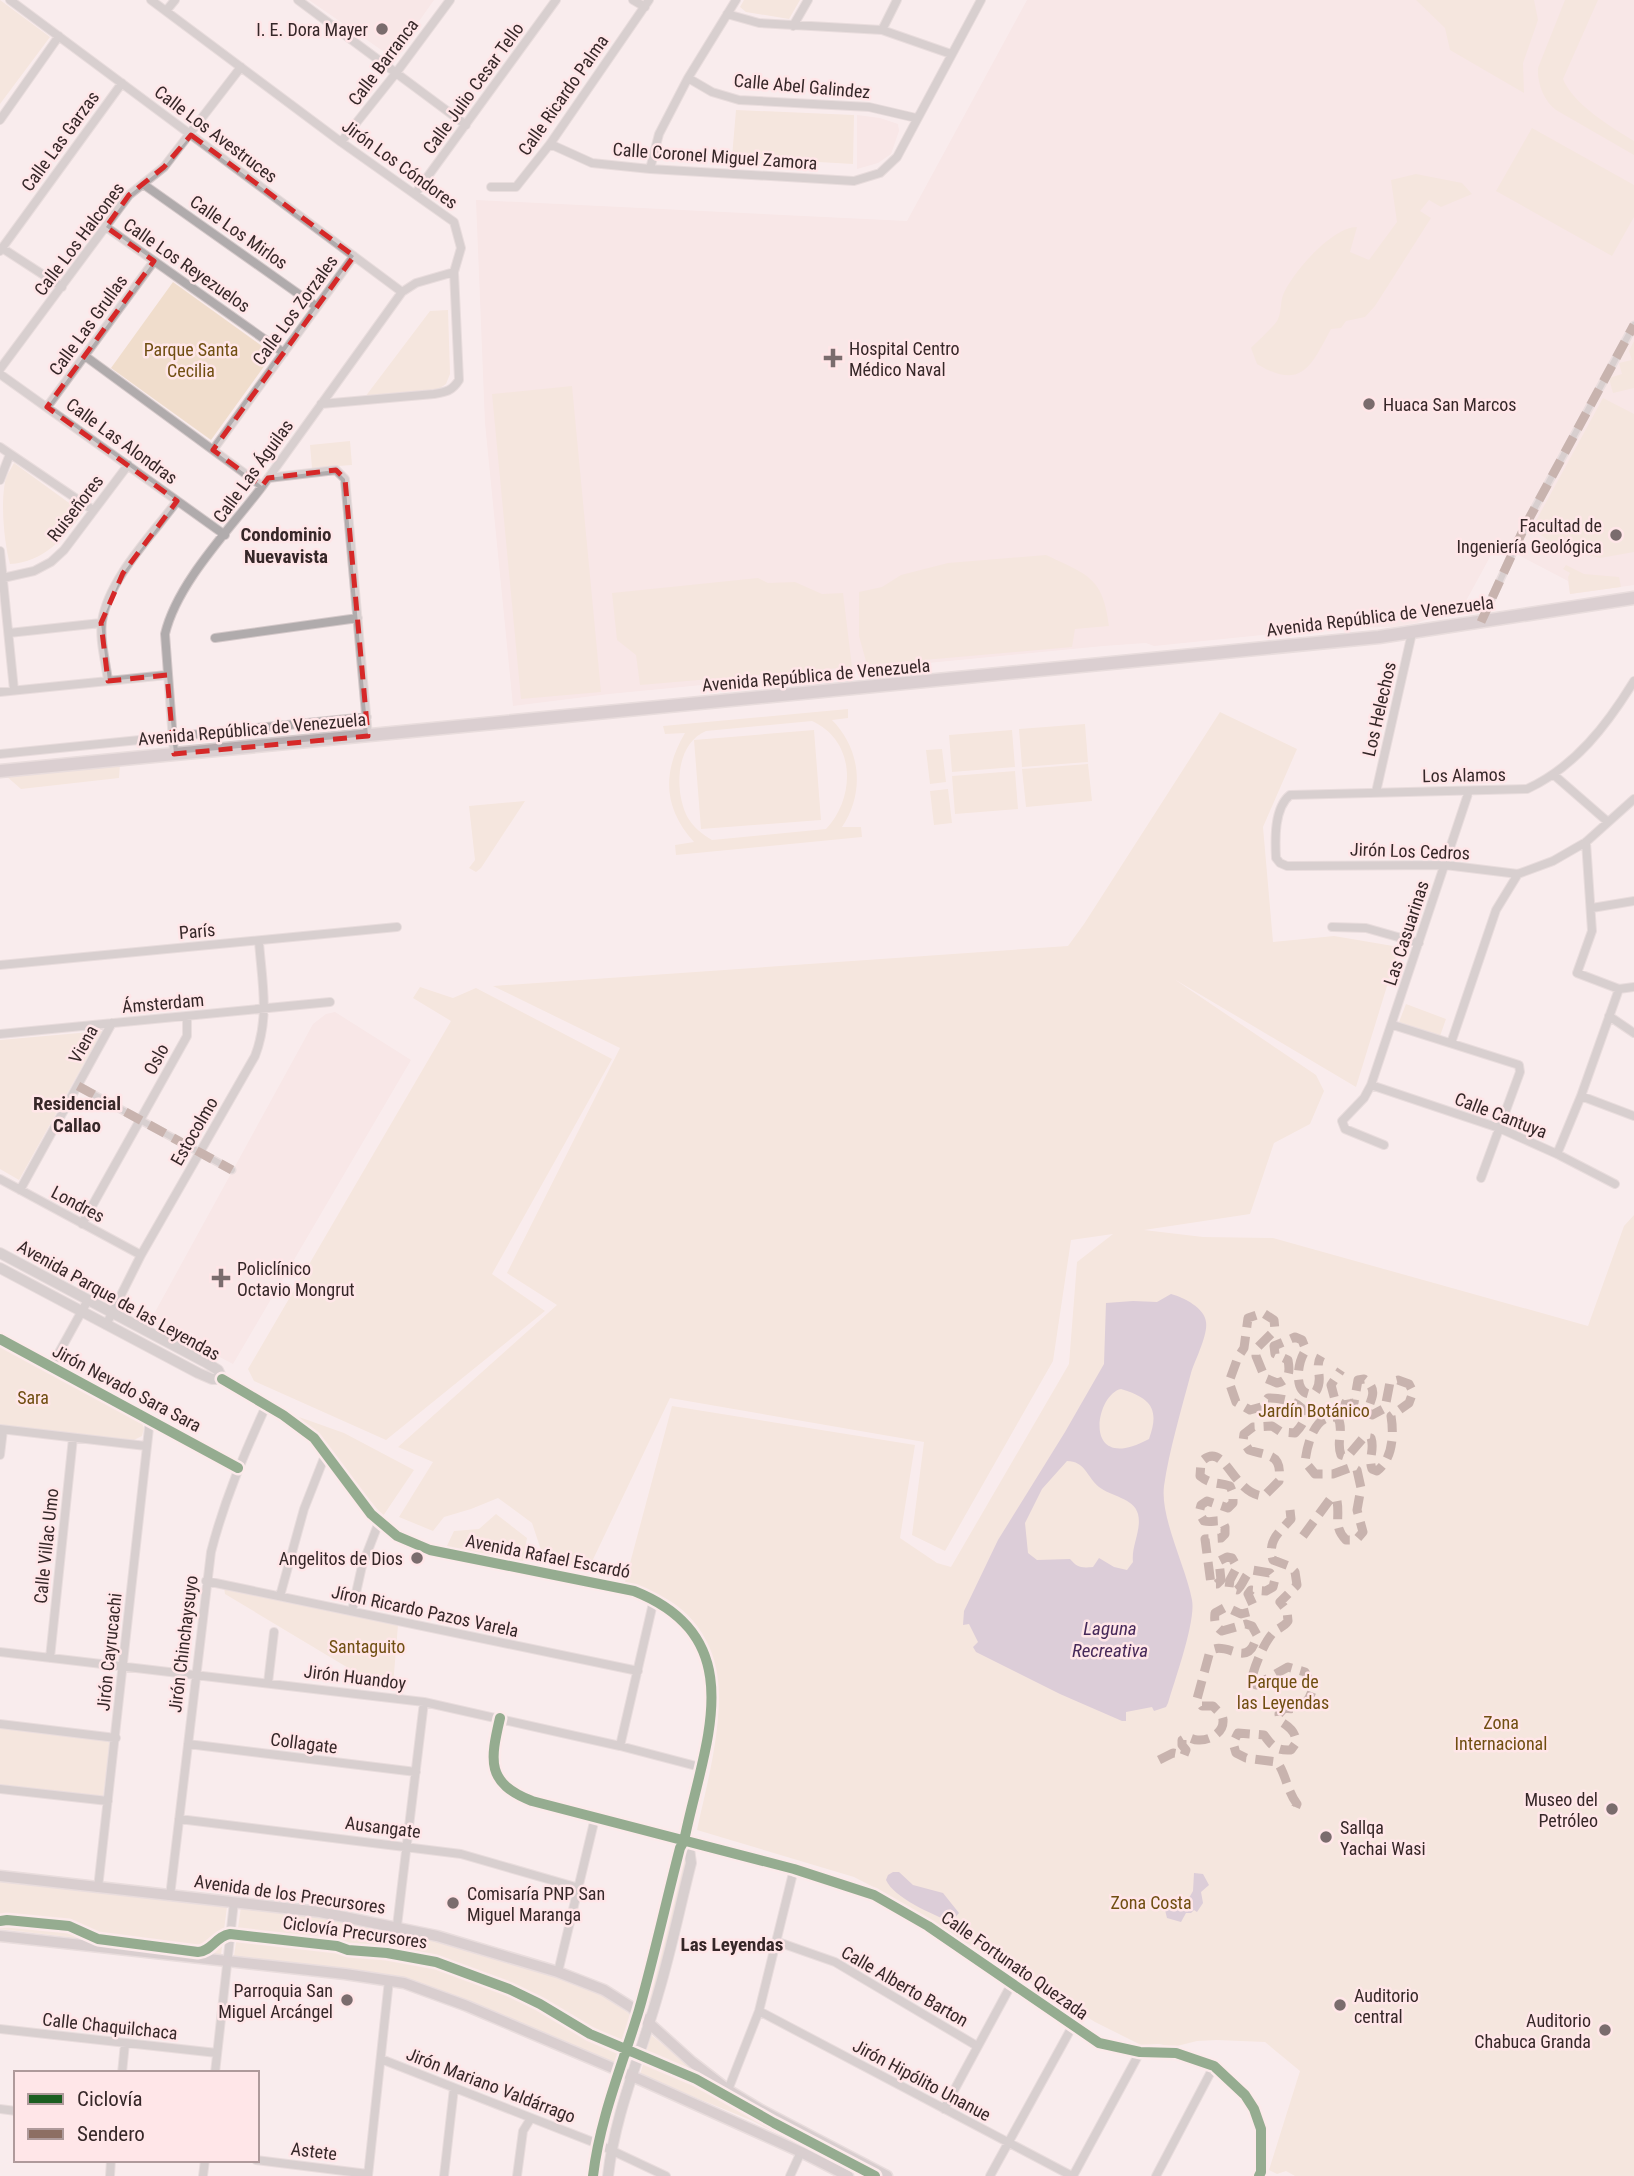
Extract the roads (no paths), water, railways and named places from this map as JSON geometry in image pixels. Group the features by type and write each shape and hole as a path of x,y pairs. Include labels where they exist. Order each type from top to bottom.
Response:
{"main road":[{"name":"Avenida República de Venezuela","path":"0,771 1412,633 1634,598"},
{"name":"Avenida de los Precursores","path":"0,1876 320,1912 397,1926 484,1948 558,1972 604,1990 638,2013 692,2062 761,2110 887,2176"},
{"path":"0,1936 389,1980 426,1990 618,2070 801,2152 848,2176"}],"street":[{"name":"Calle Los Avestruces","path":"10,0 402,292"},
{"name":"Jirón Los Cóndores","path":"151,0 341,142 454,222 461,248 454,272 459,380 454,387 449,391 434,394 321,404"},
{"path":"166,11 175,0"},
{"path":"298,0 466,125"},
{"name":"Calle Barranca","path":"341,142 450,0"},
{"name":"Calle Julio Cesar Tello","path":"415,194 556,0"},
{"path":"633,0 647,4"},
{"path":"650,169 659,134 688,78 736,0"},
{"path":"793,26 808,0"},
{"path":"882,30 898,0"},
{"path":"916,118 981,0"},
{"name":"Calle Ricardo Palma","path":"491,187 516,187 550,144 647,4"},
{"path":"727,15 759,23 882,30 951,54"},
{"path":"0,120 59,36"},
{"name":"Calle Los Halcones","path":"0,371 129,195 164,167 241,68"},
{"name":"Calle Abel Galindez","path":"688,78 712,92 740,100 869,107 916,118"},
{"name":"Calle Las Garzas","path":"1,250 122,83"},
{"name":"Calle Coronel Miguel Zamora","path":"550,144 592,163 854,181 880,173 897,157 916,118"},
{"name":"Calle Los Mirlos","path":"143,184 317,307"},
{"name":"Calle Los Reyezuelos","path":"106,226 284,353"},
{"path":"1,250 62,288"},
{"name":"Calle Los Zorzales","path":"213,450 354,256"},
{"name":"Calle Las Grullas","path":"47,407 154,261"},
{"path":"402,292 416,283 454,272"},
{"name":"Calle Las Águilas","path":"174,754 165,644 168,621 185,586 268,478 402,292"},
{"path":"1481,622 1525,526 1634,325"},
{"path":"85,356 262,486"},
{"name":"Calle Las Alondras","path":"0,371 225,535"},
{"path":"0,447 93,510"},
{"path":"0,480 10,454"},
{"name":"Ruiseñores","path":"3,578 34,571 51,562 64,550 128,465"},
{"path":"268,478 336,470 345,479 368,736"},
{"path":"108,681 101,623 110,597 123,573 177,501"},
{"path":"0,551 14,690"},
{"path":"215,638 358,618"},
{"path":"9,633 101,623"},
{"name":"Los Helechos","path":"1376,792 1412,633"},
{"path":"0,692 167,675"},
{"name":"Los Alamos","path":"1287,866 1278,862 1275,852 1280,809 1283,801 1290,795 1524,790 1554,775 1599,734 1634,681"},
{"path":"0,754 367,717"},
{"path":"1554,775 1608,822"},
{"name":"Las Casuarinas","path":"1384,1145 1345,1129 1343,1118 1364,1098 1371,1085 1469,791"},
{"name":"Jirón Los Cedros","path":"1287,866 1445,864 1518,874 1553,861 1586,842 1634,799"},
{"path":"1586,842 1592,908 1591,939 1577,972 1619,989 1634,987"},
{"path":"1451,1043 1496,910 1518,874"},
{"path":"1592,908 1634,901"},
{"name":"París","path":"0,965 397,927"},
{"path":"1332,927 1370,928 1419,943"},
{"name":"Estocolmo","path":"106,1325 141,1255 255,1056 263,1035 265,1009 259,942"},
{"path":"1557,1154 1581,1097 1619,989"},
{"name":"Ámsterdam","path":"0,1034 330,1002"},
{"path":"1609,1016 1634,1033"},
{"name":"Oslo","path":"82,1223 187,1036 187,1017"},
{"name":"Viena","path":"20,1190 112,1023"},
{"path":"1393,1025 1518,1064 1520,1072 1481,1178"},
{"name":"Calle Cantuya","path":"1371,1085 1499,1128 1615,1184"},
{"path":"78,1086 232,1170"},
{"path":"1581,1097 1634,1116"},
{"name":"Londres","path":"0,1180 141,1255"},
{"name":"Avenida Parque de las Leyendas","path":"0,1253 218,1370 222,1379 212,1380 0,1268"},
{"path":"51,1367 88,1300"},
{"name":"Jirón Nevado Sara Sara","path":"0,1339 238,1468"},
{"name":"Avenida Rafael Escardó","path":"222,1379 301,1427 326,1453 379,1522 397,1536 430,1550 610,1584 654,1599 679,1618 699,1643 709,1670 713,1700 701,1768 638,2013 597,2144 593,2176"},
{"name":"Jirón Chinchaysuyo","path":"170,1896 206,1581 222,1511 266,1406"},
{"name":"Jirón Cayrucachi","path":"98,1888 150,1419"},
{"path":"0,1455 1,1430 146,1446"},
{"name":"Calle Villac Umo","path":"50,1658 72,1438"},
{"path":"280,1596 304,1509 326,1453"},
{"path":"352,1611 362,1566 379,1522"},
{"name":"Jíron Ricardo Pazos Varela","path":"206,1581 638,1671"},
{"path":"620,1746 654,1599"},
{"path":"268,1683 274,1632"},
{"name":"Jirón Huandoy","path":"0,1652 424,1702 620,1746 701,1768"},
{"path":"397,1926 424,1702"},
{"name":"Calle Fortunato Quezada","path":"500,1718 492,1762 498,1779 512,1793 531,1801 844,1884 897,1906 1099,2043 1140,2052 1176,2053 1214,2066 1245,2095 1254,2109 1261,2129 1260,2174"},
{"path":"0,1724 116,1738"},
{"name":"Collagate","path":"188,1744 416,1772"},
{"path":"0,1789 108,1801"},
{"path":"558,1972 595,1818"},
{"name":"Ausangate","path":"179,1819 461,1854 579,1888"},
{"name":"Avenida Rafael Escardó","path":"608,2176 611,2150 630,2076 649,2023 691,1863 689,1848 684,1840"},
{"path":"729,2090 759,2011 794,1870"},
{"path":"215,2071 234,1902"},
{"name":"Calle Alberto Barton","path":"778,1942 835,1962 977,2046"},
{"path":"368,2175 389,1980"},
{"path":"944,2109 1011,1985"},
{"name":"Jirón Hipólito Unanue","path":"759,2011 1072,2176"},
{"path":"990,2176 1072,2027"},
{"name":"Calle Chaquilchaca","path":"0,2029 217,2053"},
{"path":"122,2071 125,2043"},
{"path":"1072,2176 1140,2052"},
{"name":"Jirón Mariano Valdárrago","path":"381,2059 597,2144 666,2176"},
{"path":"1156,2176 1214,2066"},
{"path":"443,2176 454,2088"},
{"path":"517,2176 523,2131 531,2118"},
{"path":"790,2176 801,2152"},
{"name":"Astete","path":"259,2160 368,2175"},
{"path":"290,2176 291,2165"}],"water":[{"name":"Laguna Recreativa","path":"1171,1294 1181,1298 1198,1308 1206,1322 1176,1429 1164,1486 1166,1513 1192,1600 1191,1622 1166,1707 1154,1711 1152,1707 1126,1712 1126,1721 1122,1721 976,1652 973,1647 978,1642 969,1624 963,1625 964,1611 998,1540 1104,1364 1106,1303 1157,1302","holes":["1121,1389 1140,1396 1153,1412 1149,1439 1127,1448 1112,1447 1103,1441 1100,1430 1105,1404 1112,1394","1067,1461 1078,1464 1099,1487 1127,1501 1136,1509 1139,1526 1133,1562 1127,1570 1114,1567 1099,1558 1093,1567 1083,1567 1070,1559 1037,1560 1028,1553 1025,1523 1042,1489"]},
{"path":"893,1872 899,1872 913,1885 943,1893 959,1913 951,1922 905,1899 890,1887 886,1880"},
{"path":"1194,1873 1203,1874 1209,1885 1201,1892 1203,1903 1197,1912 1194,1910 1186,1913 1181,1922 1167,1918 1165,1910 1185,1905 1193,1891"}],"place":[{"name":"I. E. Dora Mayer","path":"382,29"},
{"name":"Hospital Centro Médico Naval","path":"833,358"},
{"name":"Huaca San Marcos","path":"1369,404"},
{"name":"Facultad de Ingeniería Geológica","path":"1616,535"},
{"name":"Policlínico Octavio Mongrut","path":"221,1278"},
{"name":"Angelitos de Dios","path":"417,1558"},
{"name":"Museo del Petróleo","path":"1612,1809"},
{"name":"Sallqa Yachai Wasi","path":"1326,1837"},
{"name":"Comisaría PNP San Miguel Maranga","path":"453,1903"},
{"name":"Parroquia San Miguel Arcángel","path":"347,2000"},
{"name":"Auditorio central","path":"1340,2005"},
{"name":"Auditorio Chabuca Granda","path":"1605,2030"}],"district":[{"name":"Condominio Nuevavista","path":"286,545"},
{"name":"Residencial Callao","path":"77,1114"},
{"name":"Las Leyendas","path":"732,1944"}],"park label":[{"name":"Parque Santa Cecilia","path":"191,359"},
{"name":"Sara","path":"33,1397"},
{"name":"Jardín Botánico","path":"1314,1410"},
{"name":"Santaguito","path":"367,1646"},
{"name":"Parque de las Leyendas","path":"1283,1691"},
{"name":"Zona Internacional","path":"1501,1732"},
{"name":"Zona Costa","path":"1151,1902"}]}
